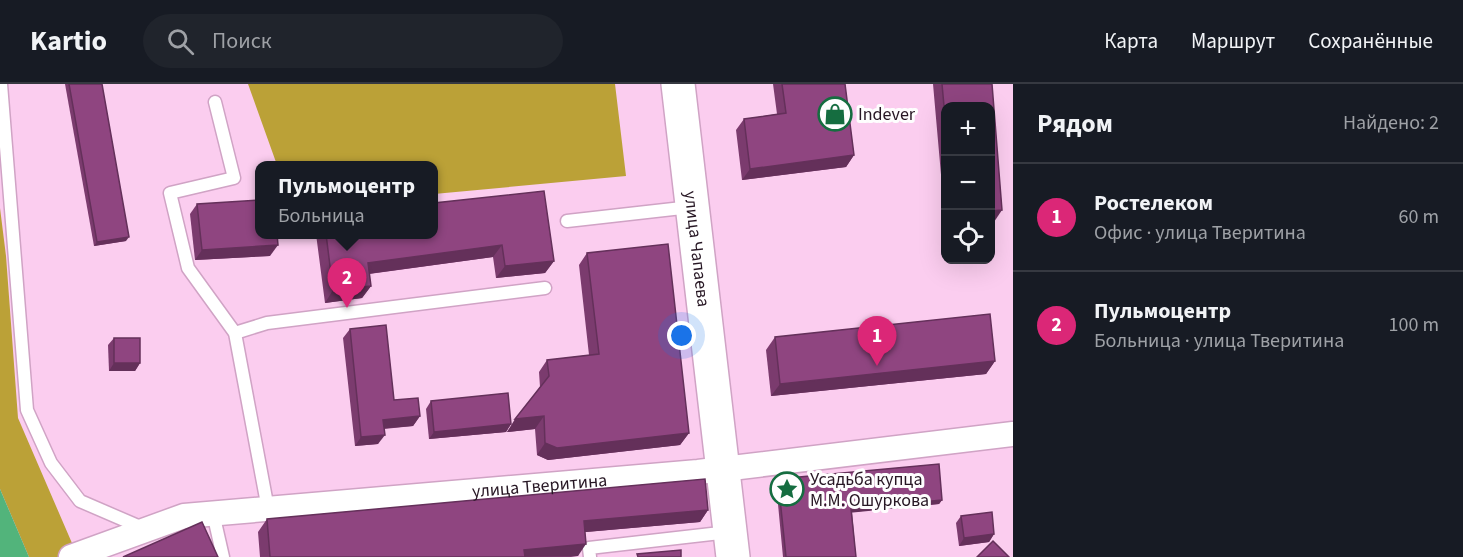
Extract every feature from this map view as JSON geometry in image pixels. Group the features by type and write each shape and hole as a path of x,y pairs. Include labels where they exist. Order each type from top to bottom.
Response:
{"main road":[{"name":"улица Чапаева","path":"678,84 732,544"}],"street":[{"name":"улица Тверитина","path":"71,557 184,516 723,470 1013,434"}],"lane":[{"path":"1,84 27,410 51,463 80,501 146,530"},
{"path":"215,102 234,178 170,193 188,268 235,333 268,509"},
{"path":"567,221 692,207"},
{"path":"235,333 267,323 545,288"},
{"path":"213,513 223,557"},
{"path":"590,557 589,548 732,544"}],"shaded area":[{"path":"248,84 615,84 626,176 438,194 438,161 276,161"},
{"path":"0,208 6,256 18,418 78,557 29,557 0,489"},
{"path":"0,489 29,557 0,557"}],"building":[{"path":"69,84 102,84 129,237 97,242"},
{"path":"782,84 845,84 854,155 750,169 744,119 786,113"},
{"path":"942,84 992,84 993,102 944,102"},
{"path":"995,122 1002,210 995,211"},
{"path":"544,191 554,261 505,266 502,245 368,263 371,286 333,290 327,239 438,239 438,203"},
{"path":"255,200 255,239 277,239 278,245 202,250 197,204"},
{"path":"668,244 689,433 557,448 545,443 544,416 515,419 549,376 547,360 599,354 587,253"},
{"path":"990,314 995,361 780,384 775,337"},
{"path":"386,325 394,400 418,398 420,416 383,420 385,435 361,437 350,329"},
{"path":"114,338 140,338 140,363 114,363"},
{"path":"508,393 511,424 434,432 431,401"},
{"path":"939,464 942,500 851,509 856,557 786,557 778,479"},
{"path":"705,479 708,510 584,521 586,544 524,550 525,557 270,557 267,519"},
{"path":"992,512 994,534 964,538 961,516"},
{"path":"202,522 218,557 123,557"},
{"path":"993,541 1009,557 977,557"},
{"path":"681,550 681,557 638,557 637,554"}],"place":[{"name":"Indever","path":"835,114"},
{"name":"Пульмоцентр","path":"347,308"},
{"name":"Ростелеком","path":"877,366"},
{"name":"Усадьба купца М.М. Ошуркова","path":"787,489"}]}
